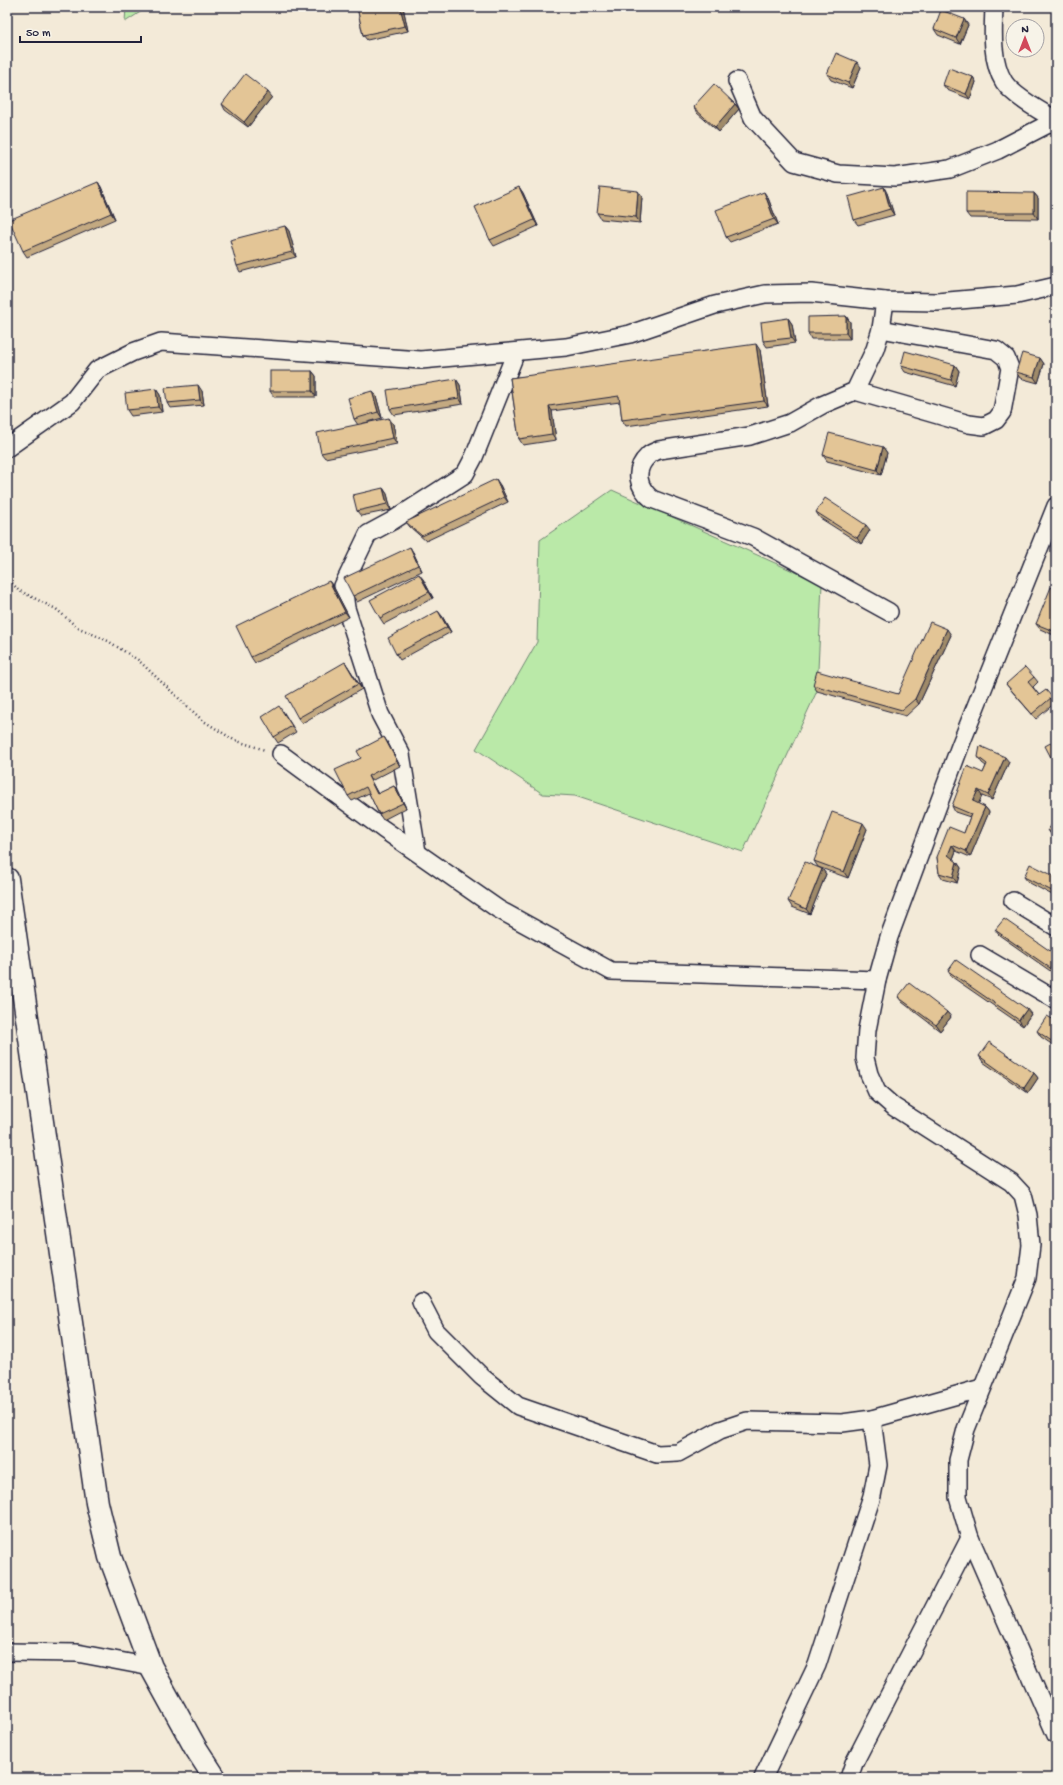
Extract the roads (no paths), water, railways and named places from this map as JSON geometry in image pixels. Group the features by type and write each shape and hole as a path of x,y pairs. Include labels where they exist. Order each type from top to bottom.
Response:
{"main road":[{"path":"7,879 97,1503 110,1557 151,1667 195,1747 215,1778"}],"street":[{"path":"994,7 995,63 1004,83 1026,102 1056,120"},
{"path":"736,81 753,118 794,162 838,174 895,177 950,169 998,150 1056,120"},
{"path":"7,448 72,402 97,370 133,352 161,342 421,360 566,346 630,334 715,305 765,294 812,293 885,300 937,302 1017,295 1056,286"},
{"path":"855,391 875,349 881,329 885,300"},
{"path":"881,329 996,350 1006,358 1010,368 1002,412 996,420 984,426 969,424 855,391 822,404 790,423 750,436 659,450 648,455 641,465 638,482 643,492 652,499 753,537 889,612"},
{"path":"416,852 401,754 380,714 346,608 343,586 368,534 392,521 464,474 474,457 516,352"},
{"path":"1056,506 957,753 889,937 877,980 867,1030 865,1058 869,1074 877,1092 894,1107 1011,1182 1023,1195 1028,1216 1031,1245 1027,1278 966,1429 958,1460 958,1498 970,1538 1056,1735"},
{"path":"281,754 416,852 498,909 611,971 877,980"},
{"path":"1013,901 1056,927"},
{"path":"980,955 1056,1000"},
{"path":"421,1302 436,1331 482,1377 518,1406 657,1454 678,1453 720,1430 747,1421 842,1423 872,1419 982,1388"},
{"path":"763,1778 817,1665 872,1496 878,1465 872,1419"},
{"path":"849,1778 854,1763 970,1538"},
{"path":"7,1652 77,1653 151,1667"}]}
